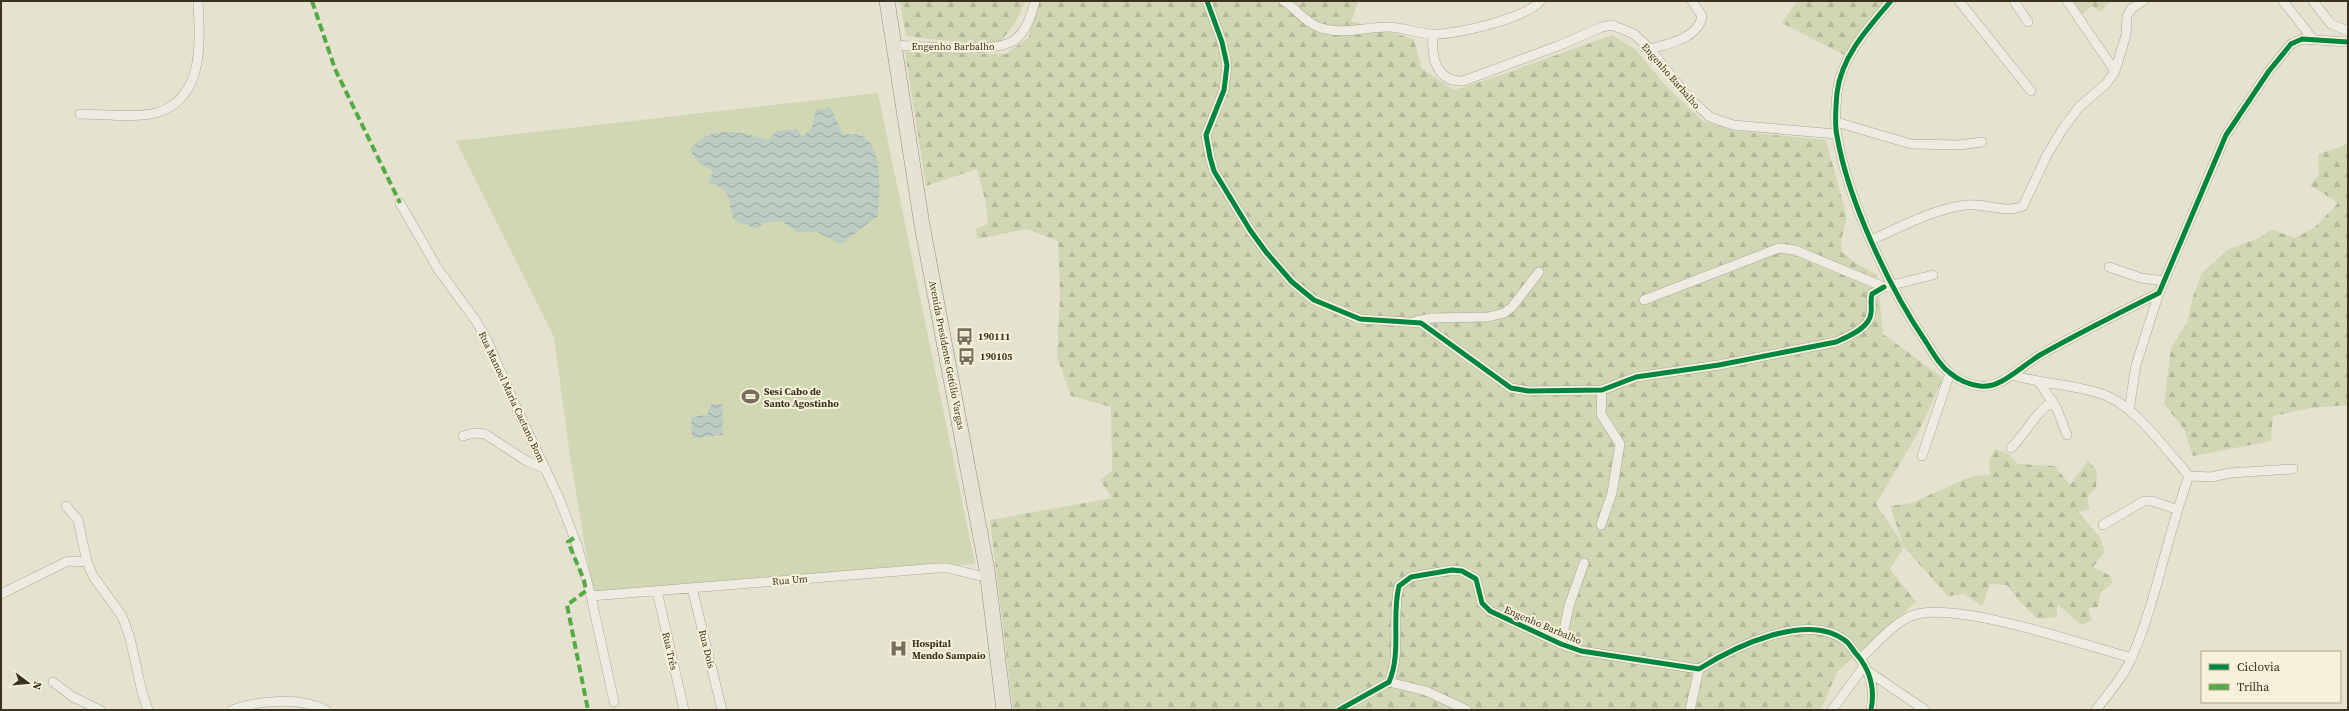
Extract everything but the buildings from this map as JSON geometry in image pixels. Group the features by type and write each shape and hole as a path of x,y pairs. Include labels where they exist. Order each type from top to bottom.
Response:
{"main road":[{"name":"Avenida Presidente Getúlio Vargas","path":"887,1 922,225 988,578 1004,710"}],"street":[{"path":"80,114 155,113 184,95 192,85 197,59 199,28 198,1"},
{"name":"Engenho Barbalho","path":"893,46 984,48 1004,45 1013,41 1024,29 1035,1"},
{"path":"1207,1 1222,42 1227,70 1224,90 1208,127 1206,142 1214,171 1250,230 1292,282 1314,300 1360,319 1382,322 1415,322 1432,318 1488,317 1504,313 1512,307 1539,272"},
{"path":"1284,1 1312,24 1330,30 1388,27 1433,34 1462,31 1499,21 1525,12 1537,2"},
{"path":"1650,49 1676,42 1696,28 1702,16 1692,1"},
{"path":"1891,1 1872,22 1843,67 1838,91 1836,134 1855,199 1871,240 1920,334 1950,373 1968,384 1988,386 2012,375 2038,356 2081,332 2159,293"},
{"path":"1959,1 2031,91"},
{"path":"2014,1 2028,22"},
{"path":"2067,1 2115,71"},
{"path":"1871,240 1930,214 1953,208 1982,204 2013,210 2023,206 2047,155 2062,130 2079,107 2106,84 2115,71 2126,35 2127,16 2131,9 2143,1"},
{"path":"2283,1 2312,38"},
{"path":"2313,1 2332,24 2348,31"},
{"name":"Engenho Barbalho","path":"1433,34 1432,44 1438,68 1444,77 1459,81 1471,79 1606,26 1616,26 1634,34 1650,49 1689,98 1710,117 1733,125 1836,134"},
{"path":"2129,410 2136,365 2159,293 2226,136 2269,71 2292,44 2302,39 2312,38 2348,42"},
{"path":"1836,122 1911,144 1960,145 1982,142"},
{"name":"Rua Manoel Maria Caetano Bom","path":"400,203 438,269 476,321 487,340 516,407 546,469 574,538 591,596 614,702"},
{"path":"1644,300 1779,248 1795,250 1884,287"},
{"path":"2109,268 2141,278 2164,281"},
{"path":"1415,322 1433,330 1511,388 1528,391 1602,390 1636,377 1718,365 1836,342 1851,335 1868,322 1871,314 1872,294 1884,287 1894,286 1934,275"},
{"path":"1922,456 1950,373"},
{"path":"2012,375 2039,382 2082,388 2104,395 2129,410 2189,476 2211,477 2230,473 2293,469"},
{"path":"2039,382 2053,401 2067,435"},
{"path":"1601,525 1612,493 1620,444 1601,414 1602,390"},
{"path":"2011,448 2025,434 2034,416 2053,401"},
{"path":"463,436 474,433 484,434 525,460 546,469"},
{"path":"2096,710 2132,658 2146,619 2176,509 2189,476"},
{"path":"2103,525 2144,501 2152,501 2176,509"},
{"path":"66,506 78,520 87,562 93,576 122,616 130,638 142,692 148,710"},
{"path":"1,594 68,561 87,562"},
{"path":"1562,644 1569,606 1584,563"},
{"name":"Rua Um","path":"591,596 937,568 948,568 988,578"},
{"name":"Engenho Barbalho","path":"1389,682 1396,663 1394,623 1396,595 1399,586 1411,577 1452,570 1462,571 1476,579 1482,603 1490,611 1562,644 1581,651 1699,669"},
{"name":"Rua Dois","path":"692,588 722,710"},
{"name":"Rua Três","path":"657,591 684,710"},
{"path":"1832,710 1865,665 1908,617 1942,611 1995,620 2132,658"},
{"path":"1690,710 1699,669 1720,656 1789,630 1810,629 1832,634 1846,642 1865,665 1926,710"},
{"path":"1865,665 1873,699 1871,710"},
{"path":"53,682 73,697 100,710"},
{"path":"1339,710 1389,682 1426,691 1467,710"},
{"path":"232,710 288,702 303,703 326,710"}],"green space":[{"path":"900,1 1026,1 1016,21 997,47 906,36"},
{"path":"1035,1 1300,1 1305,5 1301,1 1359,1 1351,21 1414,39 1421,68 1454,90 1501,75 1612,35 1636,50 1665,85 1703,121 1735,131 1826,140 1847,218 1841,240 1842,252 1857,264 1877,275 1883,334 1943,378 1918,433 1876,504 1903,544 1890,506 1912,503 1967,478 1990,474 1989,462 1995,449 2009,454 2018,464 2055,466 2070,485 2088,460 2097,471 2096,488 2087,497 2090,509 2078,512 2099,536 2105,551 2093,567 2111,576 2112,583 2100,594 2098,607 2088,608 2092,620 2081,625 2057,604 2057,617 2038,619 2019,601 2007,585 1990,584 1982,606 1964,594 1948,596 1904,547 1890,569 1916,602 1837,672 1821,710 1013,710 990,520 1112,498 1100,480 1112,471 1111,407 1071,396 1057,357 1060,294 1058,241 1027,229 977,239 976,229 988,224 986,203 977,169 926,186 905,52 1006,54 1029,37"},
{"path":"1797,1 1886,1 1859,33 1844,55 1782,23"},
{"path":"2073,1 2111,1 2100,12 2092,6 2082,14"},
{"name":"Sesi Cabo de Santo Agostinho","path":"878,93 975,564 593,594 570,456 554,337 456,141"},
{"path":"2348,142 2348,405 2312,408 2273,416 2271,441 2193,456 2184,429 2164,404 2171,347 2187,323 2193,296 2202,273 2227,250 2261,237 2271,229 2295,238 2315,227 2338,203 2310,185 2319,175 2318,154 2343,146"}],"water":[{"path":"830,107 843,135 859,135 867,140 873,148 879,171 878,216 841,244 817,232 797,232 781,221 764,223 757,229 734,220 726,192 717,185 709,183 713,171 698,162 690,150 698,141 706,136 716,133 726,132 747,134 768,140 777,131 797,129 802,137 812,128 816,110"},
{"path":"711,404 722,404 723,435 692,438 691,417 707,415"}],"marked path":[{"path":"312,1 335,69 400,203"},
{"path":"574,538 568,542 584,580 586,591 567,605 588,710"}],"cycle path":[{"path":"1207,1 1222,42 1227,65 1224,90 1206,135 1210,157 1214,171 1250,230 1266,252 1292,282 1314,300 1360,319 1421,323 1511,388 1528,391 1602,390 1636,377 1719,365 1836,342 1857,331 1867,323 1871,313 1872,294 1884,287"},
{"path":"1891,1 1857,44 1844,67 1840,80 1837,93 1836,125 1842,161 1850,188 1872,243 1884,270 1912,320 1937,359 1946,370 1960,380 1972,385 1980,386 1994,385 2012,375 2040,355 2159,293 2226,135 2269,71 2291,44 2302,39 2348,42"},
{"path":"1339,710 1389,682 1395,659 1396,610 1399,586 1411,577 1452,570 1462,571 1476,579 1482,603 1490,611 1561,644 1581,651 1699,669 1751,642 1772,635 1793,631 1813,630 1831,633 1847,642 1866,668 1872,688 1871,710"}],"place":[{"name":"190111","path":"965,336"},
{"name":"190105","path":"967,356"},
{"name":"Sesi Cabo de Santo Agostinho","path":"751,397"},
{"name":"Hospital Mendo Sampaio","path":"899,649"}]}
